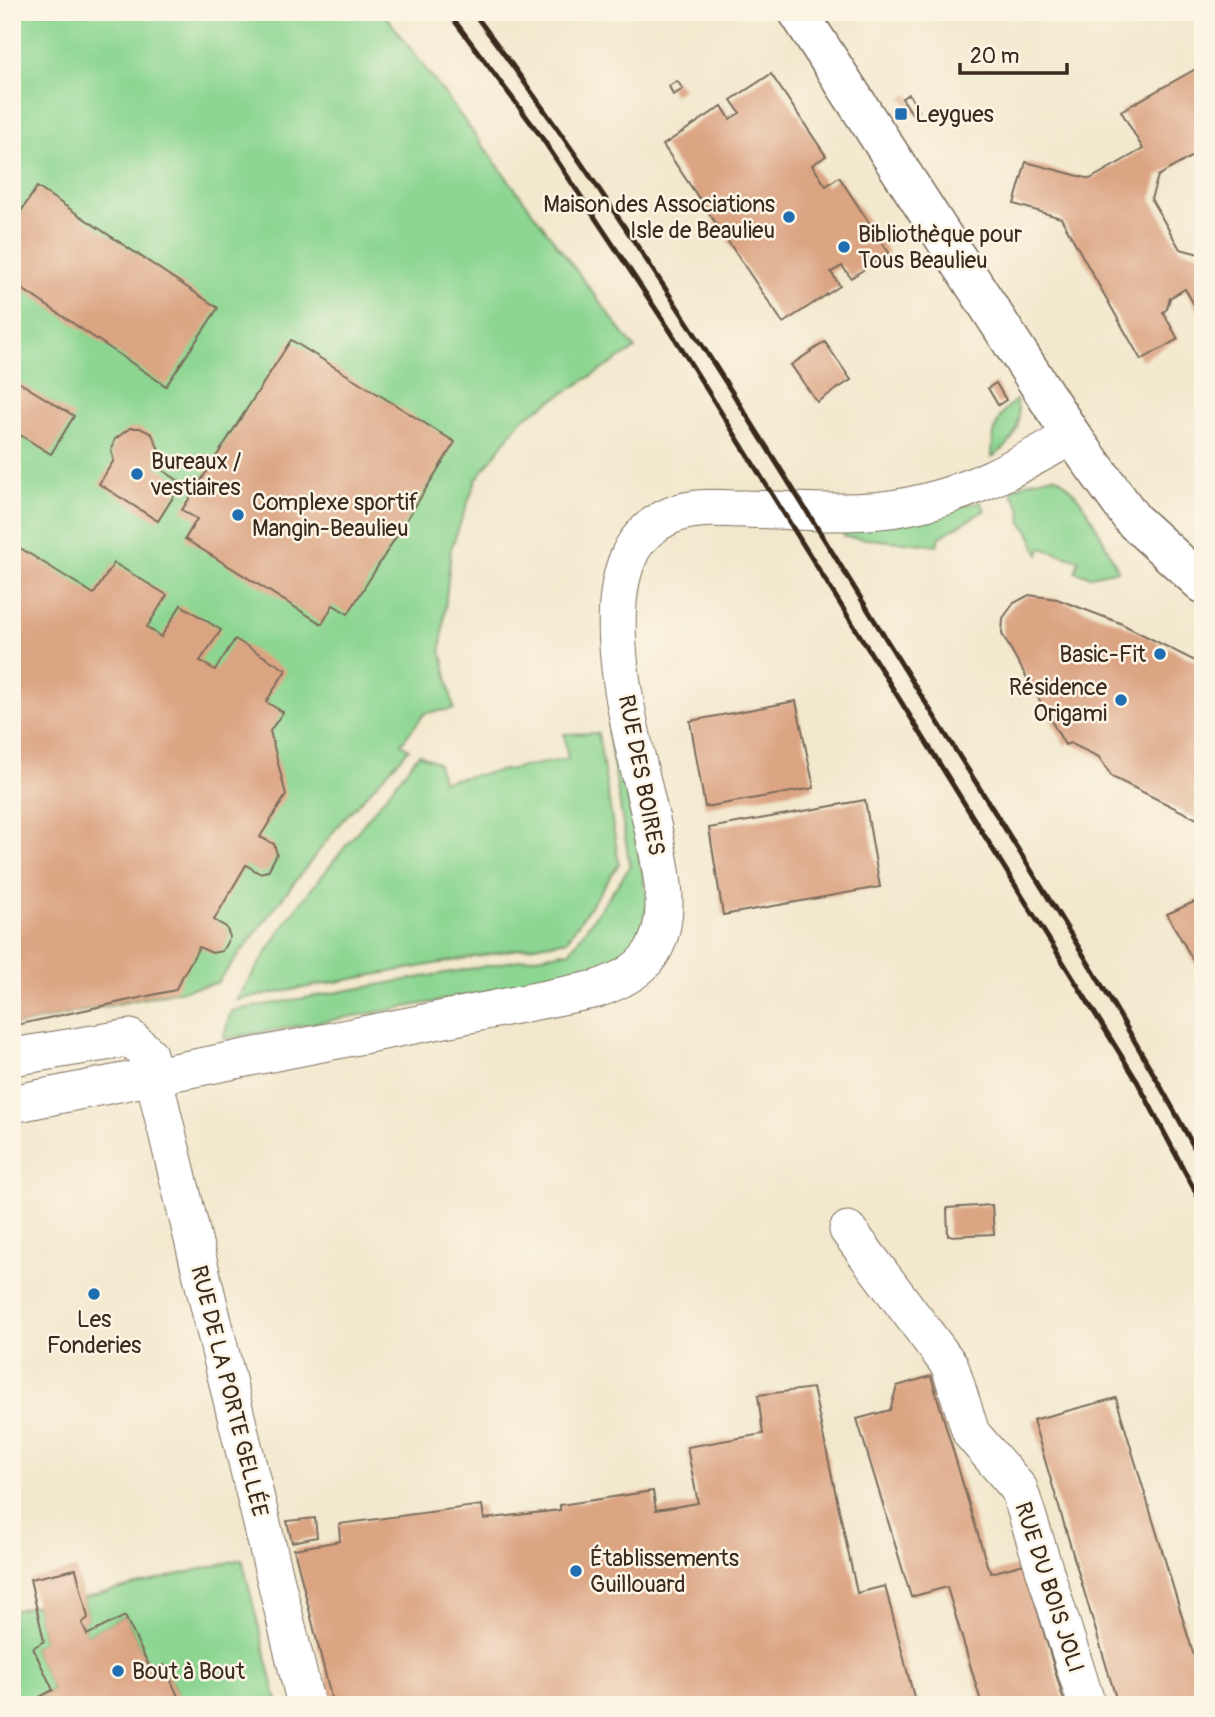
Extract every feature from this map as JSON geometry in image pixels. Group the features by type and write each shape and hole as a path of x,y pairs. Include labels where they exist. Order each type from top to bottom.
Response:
{"street":[{"path":"798,12 944,234 1072,436 1133,520 1203,584"},
{"name":"RUE DES BOIRES","path":"12,1104 597,989 623,979 644,964 656,944 664,920 662,874 626,703 616,615 620,582 637,540 656,522 698,508 871,511 934,501 987,480 1072,436"},
{"path":"12,1058 130,1038 148,1054 154,1077"},
{"name":"RUE DE LA PORTE GELLÉE","path":"154,1077 306,1705"},
{"name":"RUE DU BOIS JOLI","path":"848,1230 950,1366 971,1433 1018,1489 1087,1705"}],"green space":[{"name":"Complexe sportif Mangin-Beaulieu","path":"12,12 383,12 635,349 522,419 476,480 451,549 441,649 454,709 425,713 401,744 409,749 341,822 217,983 12,1026"},
{"path":"1016,400 1018,418 1015,433 1006,446 992,457 996,425"},
{"path":"1053,476 1073,491 1082,503 1118,570 1091,576 1075,572 1079,560 1041,548 1039,555 1029,531 1022,523 1021,509 1010,490"},
{"path":"981,502 985,510 940,537 937,545 844,537 843,527"},
{"path":"615,730 648,902 643,928 629,952 599,973 223,1039 231,1011 570,951 630,867 608,731"},
{"path":"598,733 619,864 567,940 236,1000 290,916 419,754 438,763 442,781 568,759 564,734"},
{"path":"242,1559 278,1705 182,1705 164,1666 151,1670 125,1616 87,1635 82,1623 88,1618 83,1598"},
{"path":"36,1605 44,1641 33,1648 53,1690 32,1700 34,1705 12,1705 12,1611"}],"building":[{"path":"1203,65 1203,150 1158,176 1151,199 1180,249 1203,255 1203,320 1185,289 1170,298 1167,309 1163,312 1178,339 1141,360 1061,218 1014,204 1026,162 1090,179 1143,149 1121,111"},
{"name":"Maison des Associations Isle de Beaulieu","path":"771,74 826,156 812,165 826,186 839,177 889,253 851,278 842,266 831,272 840,286 783,323 663,145 722,106 730,119 740,113 731,100"},
{"path":"677,81 683,89 673,95 669,86"},
{"path":"909,94 919,111 913,115 902,98"},
{"path":"37,187 218,308 166,386 12,282 12,225"},
{"path":"291,340 455,442 348,614 333,605 322,624 185,539 197,519 182,510"},
{"path":"825,342 851,380 817,402 791,365"},
{"path":"12,378 74,416 51,454 12,430"},
{"path":"996,383 1006,400 998,405 988,388"},
{"name":"Bureaux / vestiaires","path":"130,428 140,428 152,434 160,452 155,465 182,483 158,521 99,484 114,460 111,451 115,439"},
{"path":"12,543 94,594 114,563 167,595 147,627 161,637 181,605 221,630 200,661 215,670 235,639 286,670 266,702 283,712 270,731 286,795 260,837 274,844 277,854 268,871 259,873 246,865 214,920 226,927 230,937 222,951 212,953 199,947 175,990 12,1026"},
{"name":"Résidence Origami","path":"1029,595 1057,599 1120,623 1203,665 1203,822 1112,777 1099,757 1070,743 1065,745 1002,634 1003,618 1014,603"},
{"path":"796,701 814,788 705,807 690,721"},
{"path":"865,800 880,887 723,915 709,828"},
{"path":"1203,898 1203,978 1167,914"},
{"path":"992,1205 994,1234 948,1236 947,1208"},
{"path":"931,1376 987,1565 991,1573 1024,1564 1065,1705 982,1705 947,1587 911,1597 857,1419 890,1410 897,1386"},
{"name":"Établissements Guillouard","path":"813,1388 857,1593 885,1586 916,1705 333,1705 294,1549 340,1541 339,1524 482,1505 484,1519 560,1510 560,1505 653,1491 656,1510 698,1503 687,1447 763,1434 758,1395"},
{"path":"1116,1398 1203,1686 1203,1705 1118,1705 1033,1420"},
{"path":"315,1518 317,1537 292,1542 287,1521"},
{"path":"76,1569 88,1618 82,1623 87,1635 125,1616 151,1670 164,1665 182,1705 34,1705 32,1701 53,1690 33,1648 44,1641 30,1579"}],"railway":[{"path":"448,12 540,135 671,332 1137,1081 1203,1206"},
{"path":"473,12 587,171 747,416 1095,974 1203,1164"}],"place":[{"name":"Leygues","path":"901,114"},
{"name":"Maison des Associations Isle de Beaulieu","path":"789,217"},
{"name":"Bibliothèque pour Tous Beaulieu","path":"844,247"},
{"name":"Bureaux / vestiaires","path":"137,474"},
{"name":"Complexe sportif Mangin-Beaulieu","path":"238,515"},
{"name":"Basic-Fit","path":"1160,654"},
{"name":"Résidence Origami","path":"1121,700"},
{"name":"Les Fonderies","path":"94,1294"},
{"name":"Établissements Guillouard","path":"576,1571"},
{"name":"Bout à Bout","path":"118,1671"}]}
